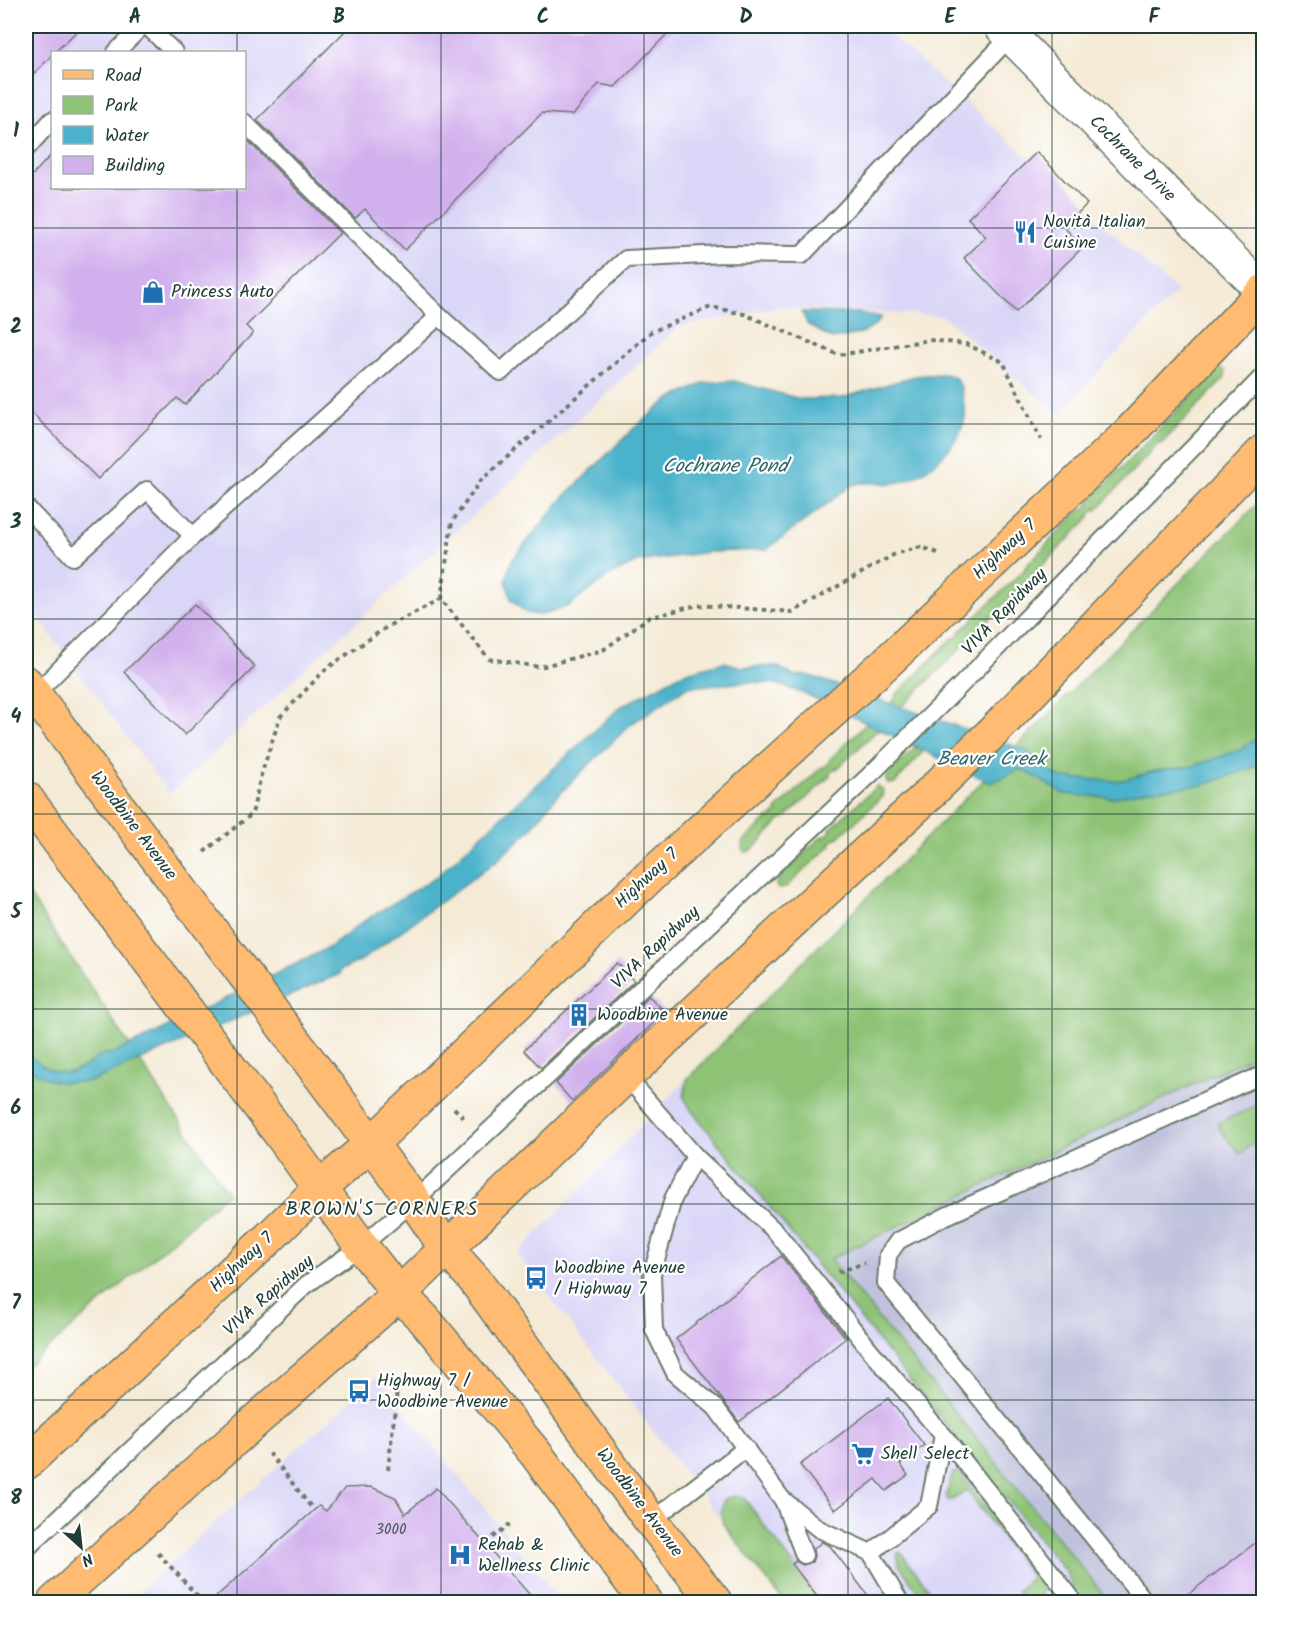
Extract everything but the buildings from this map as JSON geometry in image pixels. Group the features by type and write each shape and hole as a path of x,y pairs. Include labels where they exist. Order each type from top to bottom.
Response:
{"main road":[{"name":"Highway 7","path":"26,1463 370,1144 649,877 887,662 1127,435 1263,291"},
{"path":"54,1602 399,1294 627,1076 925,798 996,729 1263,451"},
{"name":"Woodbine Avenue","path":"30,689 446,1248 474,1279 651,1521 715,1602"},
{"path":"26,798 320,1188 361,1246 399,1294 424,1319 536,1454 646,1602"}],"street":[{"name":"Cochrane Drive","path":"1006,31 1263,291"}],"lane":[{"path":"117,51 142,26"},
{"path":"147,26 173,51"},
{"path":"246,124 439,316 501,372 626,260 723,254 802,255 1006,31"},
{"path":"26,149 51,121"},
{"path":"30,689 194,536 439,316"},
{"name":"VIVA Rapidway","path":"26,1549 306,1285 361,1246 414,1202 872,773 1263,375"},
{"path":"26,507 73,557 147,490 194,536"},
{"path":"1146,1602 886,1283 888,1255 898,1241 946,1216 1263,1074"},
{"path":"627,1076 695,1156 776,1233 870,1350 944,1435 1070,1596 1061,1602"},
{"path":"695,1156 673,1199 652,1274 654,1330 675,1372 716,1408 782,1499 804,1555"},
{"path":"871,1553 929,1506 944,1435"},
{"path":"651,1521 746,1448"},
{"path":"782,1499 819,1529 871,1553 900,1602"}],"path":[{"path":"938,553 921,547 895,554 792,612 698,605 648,618 603,650 540,667 489,659 441,599 452,522 482,479 651,332 711,306 744,314 839,355 929,340 966,344 1004,362 1041,440"},
{"path":"204,852 252,813 261,775 280,717 326,669 388,626 441,599"},
{"path":"454,1108 466,1121"},
{"path":"814,1280 888,1255"},
{"path":"388,1470 398,1381"},
{"path":"269,1453 311,1506"},
{"path":"486,1543 510,1524"},
{"path":"158,1553 202,1602"},
{"path":"571,1602 576,1598"}],"shaded area":[{"path":"26,26 881,26 1177,291 1058,414 943,316 777,307 679,327 169,794 26,601"},
{"path":"1263,1051 1263,1602 1110,1602 830,1259"},
{"path":"687,1079 830,1259 1110,1602 784,1602 517,1254"},
{"path":"377,1377 562,1602 127,1602"}],"green space":[{"path":"1219,367 1225,371 1225,378 1161,444 1159,443 1097,510 1095,509 1090,517 1033,575 1031,574 1026,582 904,705 902,704 751,851 744,852 742,843 830,762 829,760 888,703 890,704 896,698 895,696 1026,568 1082,508 1084,509 1090,503"},
{"path":"1263,498 1263,1051 830,1259 1108,1600 1105,1602 1073,1602 1072,1585 1065,1571 691,1110 684,1097 687,1079"},
{"path":"927,736 932,742 895,783 889,784 886,776"},
{"path":"877,786 883,790 882,797 830,843 831,845 785,888 779,889 776,886 777,879 822,836 824,838 831,831 830,829"},
{"path":"26,890 228,1193 26,1367"},
{"path":"1263,1103 1263,1143 1260,1138 1240,1154 1221,1131 1218,1123"},
{"path":"953,1473 961,1474 1039,1573 1043,1587 1037,1601 1024,1602 1017,1591 1032,1577 967,1491 948,1500 946,1495"},
{"path":"734,1496 744,1498 821,1602 784,1602 723,1524 721,1512 724,1499"},
{"path":"900,1552 939,1602 926,1602 899,1565 897,1554"}],"water":[{"path":"802,312 859,313 881,317 866,331 832,339 807,324"},
{"name":"Cochrane Pond","path":"949,375 959,382 965,418 947,451 928,469 917,475 894,483 852,485 766,550 709,552 637,562 609,576 569,606 540,615 526,613 511,599 506,581 511,561 561,500 633,429 668,400 705,383 734,381 800,399 842,398 915,376"},
{"name":"Beaver Creek","path":"724,662 742,667 776,666 794,676 808,675 1026,750 1040,766 1062,778 1119,781 1155,771 1193,766 1240,750 1263,733 1263,761 1250,769 1203,785 1149,790 1112,798 1064,794 1025,771 1018,770 991,783 810,696 777,684 752,682 687,687 631,724 556,797 530,830 499,859 362,960 339,971 340,974 92,1081 57,1082 43,1077 26,1066 26,1053 54,1071 76,1070 101,1055 115,1053 332,946 362,922 435,878 620,707 683,673"}],"place":[{"name":"Novità Italian Cuisine","path":"1025,232"},
{"name":"Princess Auto","path":"153,292"},
{"name":"Woodbine Avenue","path":"579,1015"},
{"name":"Woodbine Avenue / Highway 7","path":"536,1278"},
{"name":"Highway 7 / Woodbine Avenue","path":"359,1391"},
{"name":"Shell Select","path":"863,1454"},
{"name":"Rehab & Wellness Clinic","path":"460,1555"}],"district":[{"name":"BROWN'S CORNERS","path":"382,1210"}]}
